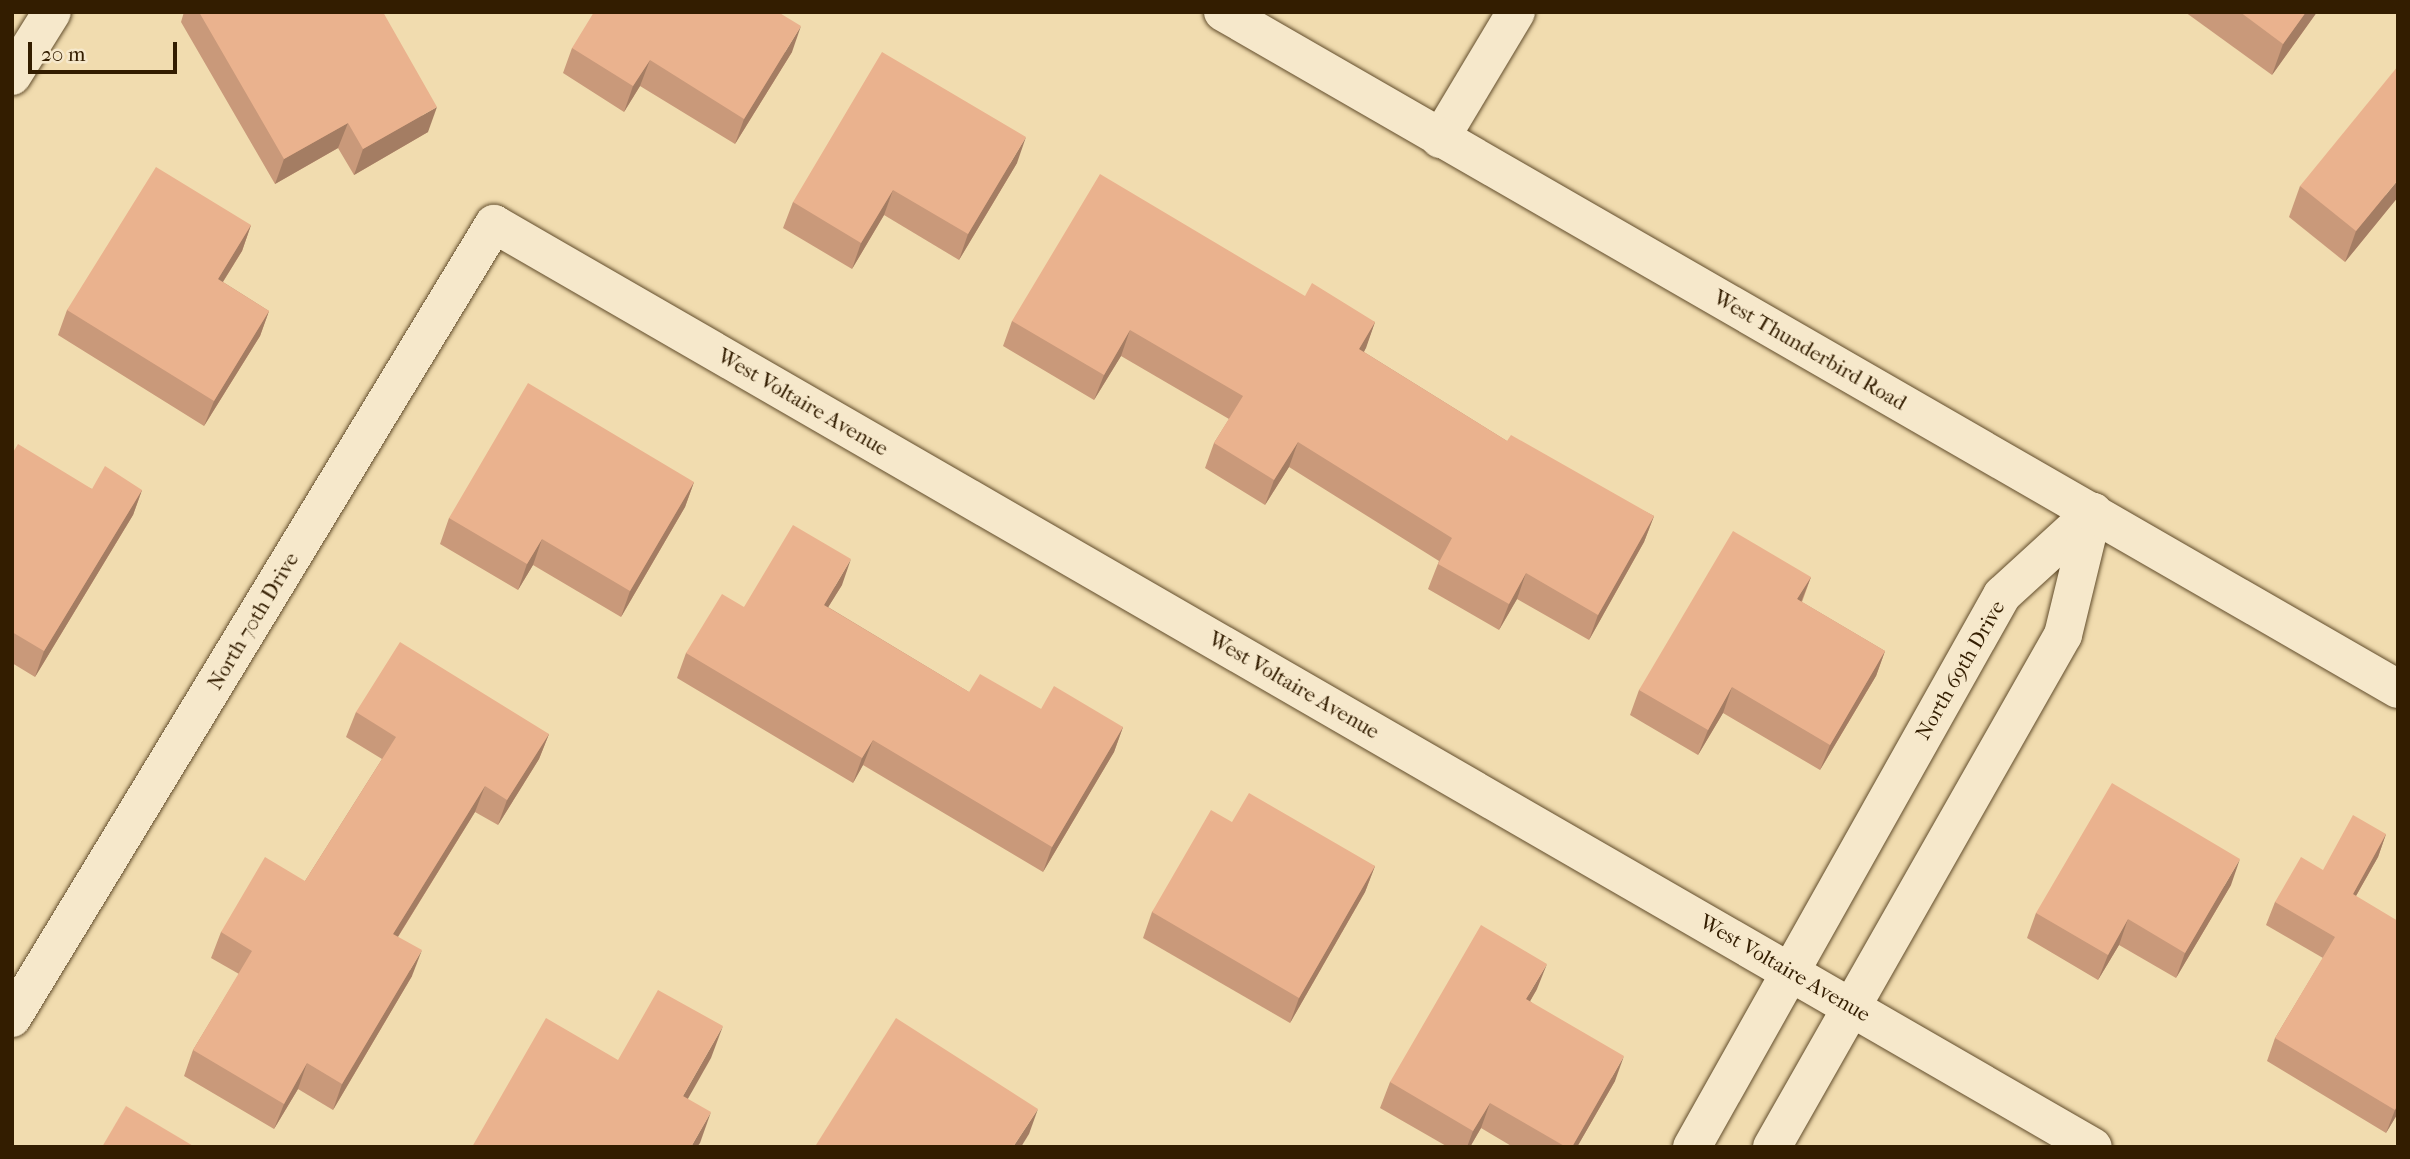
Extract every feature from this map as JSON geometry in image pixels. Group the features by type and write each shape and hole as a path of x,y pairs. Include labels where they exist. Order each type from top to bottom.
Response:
{"street":[{"path":"12,76 52,12"},
{"name":"West Thunderbird Road","path":"1223,12 2398,689"},
{"path":"1440,139 1516,12"},
{"name":"West Voltaire Avenue","path":"494,224 2093,1147"},
{"name":"North 70th Drive","path":"12,1018 494,224"},
{"path":"1772,1147 2063,635 2093,512"},
{"name":"North 69th Drive","path":"1692,1147 2002,595 2093,512"}],"building":[{"path":"199,12 383,12 437,107 363,149 348,123 284,159"},
{"path":"594,12 778,12 801,26 744,119 650,60 633,86 572,48"},
{"path":"2240,12 2306,12 2283,44"},
{"path":"882,52 1026,137 968,234 893,190 861,243 793,202"},
{"path":"2398,66 2398,180 2356,231 2300,186"},
{"path":"156,167 251,225 218,279 269,311 214,401 67,310"},
{"path":"1100,174 1305,296 1312,283 1375,322 1359,349 1507,441 1511,435 1654,516 1598,615 1526,573 1509,604 1438,564 1452,538 1298,442 1274,480 1214,443 1243,396 1130,330 1104,375 1012,321"},
{"path":"528,383 694,482 630,591 542,539 527,564 449,518"},
{"path":"18,444 92,489 105,466 142,490 44,651 12,632 12,454"},
{"path":"793,525 851,559 824,605 969,692 980,674 1041,709 1054,686 1123,727 1052,847 873,740 862,758 686,653 722,594 744,607"},
{"path":"1733,531 1811,577 1797,599 1885,651 1830,745 1732,687 1708,730 1639,690"},
{"path":"400,642 549,734 507,800 485,786 393,934 422,950 342,1084 307,1063 284,1104 193,1050 252,951 221,932 265,857 305,881 396,737 356,712"},
{"path":"2112,783 2240,859 2185,953 2128,919 2108,955 2036,913"},
{"path":"1249,793 1375,866 1299,998 1152,912 1211,810 1232,822"},
{"path":"2353,815 2386,834 2353,894 2398,921 2398,1104 2395,1110 2275,1038 2335,937 2275,902 2301,857 2323,870"},
{"path":"1481,925 1547,964 1526,999 1624,1056 1572,1147 1566,1147 1490,1103 1473,1131 1390,1082"},
{"path":"658,990 723,1026 683,1096 711,1112 691,1147 472,1147 546,1018 618,1060"},
{"path":"896,1018 1038,1109 1013,1147 816,1145"},
{"path":"126,1106 195,1147 102,1147"}]}
